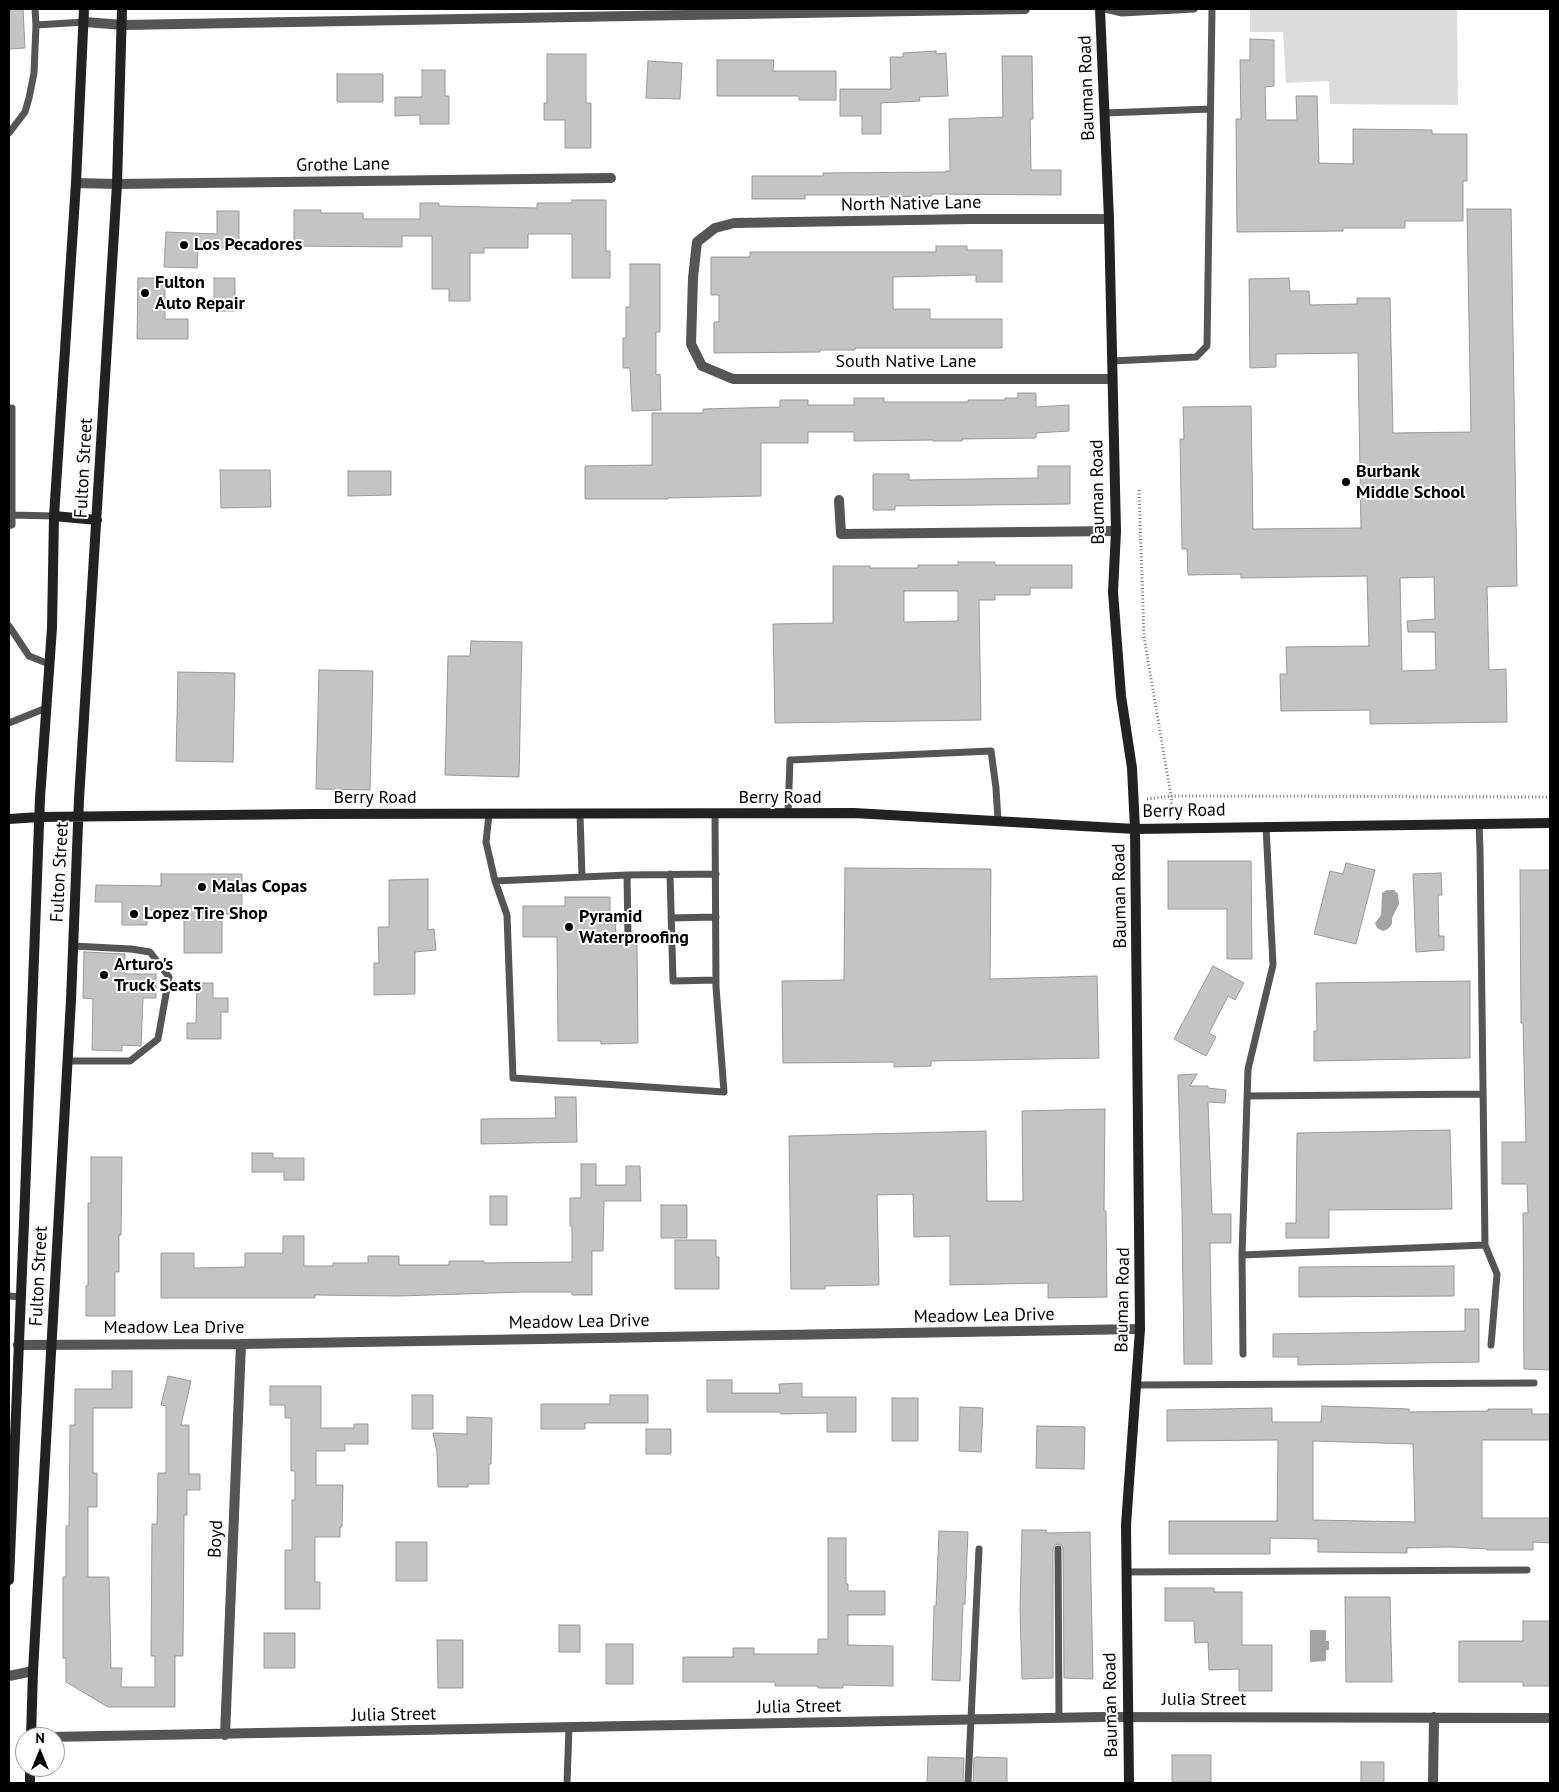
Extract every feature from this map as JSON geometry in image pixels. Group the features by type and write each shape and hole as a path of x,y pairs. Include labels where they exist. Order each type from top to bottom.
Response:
{"main road":[{"name":"Fulton Street","path":"9,1580 39,817 52,628 54,516 76,183 84,9"},
{"name":"Fulton Street","path":"32,1727 33,1670 68,1061 79,817 116,184 122,9"},
{"name":"Bauman Road","path":"1100,9 1109,219 1116,531 1113,592 1121,696 1132,768 1136,829 1140,1329 1126,1525 1129,1783"},
{"path":"54,516 97,520"},
{"name":"Berry Road","path":"9,819 302,814 854,813 1136,829 1550,823"}],"street":[{"path":"84,22 122,25 1025,9"},
{"name":"Grothe Lane","path":"76,183 611,178"},
{"name":"North Native Lane","path":"702,366 691,344 693,278 697,242 715,228 734,223 1109,219"},
{"name":"South Native Lane","path":"702,366 733,379 1112,379"},
{"path":"839,500 841,534 1116,531"},
{"name":"Meadow Lea Drive","path":"18,1345 241,1344 1140,1329"},
{"name":"Boyd","path":"225,1735 241,1344"},
{"path":"9,1676 33,1670"},
{"name":"Julia Street","path":"65,1737 1127,1716 1550,1718"},
{"path":"1433,1783 1434,1717"}],"lane":[{"path":"9,133 25,112 29,98 34,73 35,9"},
{"path":"1105,9 1122,13 1194,9"},
{"path":"1112,361 1196,357 1207,346 1212,9"},
{"path":"36,25 84,22"},
{"path":"1104,113 1210,109"},
{"path":"9,408 12,408 12,525 9,526"},
{"path":"12,515 54,516"},
{"path":"9,626 29,656 49,664"},
{"path":"9,724 46,708"},
{"path":"788,814 790,760 991,751 998,821"},
{"path":"489,814 486,842 495,881 507,915 513,1078 724,1092 716,980 715,814"},
{"path":"580,814 582,877"},
{"path":"1479,824 1486,1245 1497,1274 1491,1345"},
{"path":"1243,1354 1242,1254 1248,1070 1273,965 1266,826"},
{"path":"670,874 673,982 716,980"},
{"path":"495,881 627,875 716,874"},
{"path":"627,875 628,936"},
{"path":"671,918 716,917"},
{"path":"68,1061 130,1061 158,1039 169,977 150,952 131,949 73,946"},
{"path":"1247,1096 1483,1094"},
{"path":"1242,1254 1486,1245"},
{"path":"9,1296 20,1297"},
{"path":"1136,1385 1534,1382"},
{"path":"968,1783 979,1549"},
{"path":"1058,1549 1059,1718"},
{"path":"1126,1572 1527,1570"},
{"path":"567,1783 569,1728"}],"path":[{"path":"1139,490 1144,637 1171,796 1172,818"},
{"path":"1146,799 1171,796 1550,797"}],"shaded area":[{"path":"1250,9 1457,9 1458,105 1330,104 1329,81 1286,83 1283,32 1250,32"},
{"path":"1387,890 1394,890 1398,894 1399,904 1392,918 1392,924 1383,931 1377,928 1375,923 1381,915 1382,893"},
{"path":"1310,1630 1326,1630 1326,1641 1329,1641 1329,1650 1326,1650 1326,1661 1310,1662"}],"building":[{"path":"9,9 23,9 25,48 9,49"},
{"path":"1250,39 1274,40 1274,86 1265,87 1266,120 1297,120 1296,96 1317,96 1319,163 1353,164 1353,129 1432,130 1432,134 1467,134 1467,181 1463,181 1463,221 1405,221 1405,228 1343,228 1343,231 1237,232 1236,119 1241,119 1240,60 1250,60"},
{"path":"936,51 936,54 946,53 948,96 919,97 920,101 881,103 881,134 862,134 862,116 840,116 840,89 891,89 890,57 903,57 903,53"},
{"path":"547,54 586,54 586,103 591,103 591,148 565,148 565,120 544,120 544,103 547,103"},
{"path":"1002,56 1032,56 1033,119 1030,119 1031,170 1061,170 1061,195 932,194 932,196 879,197 879,195 805,195 805,199 752,199 752,176 823,176 823,173 950,171 949,119 1003,117"},
{"path":"717,60 774,60 773,71 836,71 836,100 799,100 799,96 717,96"},
{"path":"648,61 682,63 680,99 646,98"},
{"path":"422,70 445,70 445,96 449,96 449,124 420,124 420,115 395,116 395,97 422,97"},
{"path":"337,74 383,74 383,102 337,102"},
{"path":"572,200 606,200 606,251 610,251 610,278 572,278 572,234 528,234 528,248 484,248 484,253 470,253 470,301 449,301 449,289 432,289 432,236 402,236 402,247 294,246 294,210 321,210 321,213 363,213 363,219 420,219 420,203 439,203 439,206 537,208 537,203 572,203"},
{"path":"1467,209 1511,209 1517,586 1487,587 1489,670 1506,669 1507,722 1370,724 1370,710 1281,711 1280,674 1287,674 1286,647 1369,646 1367,576 1241,578 1241,574 1188,575 1187,549 1182,549 1180,439 1184,439 1183,407 1251,406 1253,529 1361,528 1358,353 1276,354 1276,367 1250,368 1249,279 1289,278 1290,291 1309,291 1310,305 1357,304 1357,298 1390,298 1393,433 1471,432","holes":["1434,577 1435,619 1407,621 1408,632 1435,632 1436,670 1402,671 1400,578"]},
{"path":"217,211 239,211 239,248 198,248 197,268 164,267 166,232 217,234"},
{"path":"936,246 967,246 967,250 1002,250 1002,282 976,282 976,275 893,277 893,309 930,309 930,319 1002,319 1002,348 855,348 855,350 820,350 820,352 714,353 714,322 719,322 719,295 711,295 711,257 750,257 750,252 936,252"},
{"path":"630,264 660,264 660,332 656,332 656,375 660,374 661,410 632,411 630,368 623,368 623,338 626,338 626,307 630,307"},
{"path":"138,278 165,278 165,319 188,319 188,339 137,339"},
{"path":"214,278 235,278 235,311 214,311"},
{"path":"1018,393 1036,393 1036,407 1069,405 1069,431 1036,433 1036,438 962,439 962,441 854,441 854,432 808,432 808,443 761,443 761,496 585,499 585,466 652,465 652,413 703,413 703,409 780,407 780,400 808,400 808,405 854,405 854,398 884,398 884,402 1005,400 1005,398 1018,398"},
{"path":"1038,466 1070,466 1070,504 895,506 895,510 873,510 873,474 909,474 909,480 1038,478"},
{"path":"220,470 270,470 271,507 221,508"},
{"path":"348,471 391,471 391,495 348,496"},
{"path":"958,562 995,562 995,565 1072,565 1072,588 1030,588 1030,595 995,595 995,600 979,600 981,720 775,723 773,624 833,623 833,566 918,568 918,565 958,565","holes":["904,591 958,591 958,621 904,622"]},
{"path":"471,641 522,642 519,777 445,775 448,656 470,656"},
{"path":"319,670 373,671 370,790 316,789"},
{"path":"178,672 235,673 233,762 176,761"},
{"path":"1168,861 1251,861 1252,959 1227,959 1227,909 1168,909"},
{"path":"1346,863 1375,870 1356,944 1314,934 1330,871 1343,874"},
{"path":"845,868 991,869 990,979 1097,976 1099,1058 931,1061 931,1066 894,1067 894,1062 783,1063 782,981 844,980"},
{"path":"1520,870 1550,870 1550,1370 1524,1369 1523,1213 1528,1213 1527,1184 1502,1184 1502,1142 1526,1142 1523,1023 1521,1023"},
{"path":"1441,873 1442,895 1438,895 1439,936 1444,936 1444,950 1416,952 1413,874"},
{"path":"161,874 242,874 242,914 222,914 222,953 184,953 184,910 147,910 147,925 122,925 122,902 95,902 96,885 161,886"},
{"path":"428,879 428,930 434,929 436,950 415,952 415,994 374,995 374,963 379,963 378,927 389,927 389,880"},
{"path":"565,897 610,897 610,917 616,917 615,944 637,944 638,1043 601,1044 601,1041 558,1041 557,937 523,937 523,906 565,906"},
{"path":"84,952 125,954 125,974 156,974 156,998 143,998 141,1046 122,1045 122,1051 92,1050 93,999 83,998"},
{"path":"1213,966 1244,983 1235,1000 1228,996 1209,1033 1216,1037 1206,1056 1174,1039"},
{"path":"1470,981 1470,1058 1314,1061 1314,1031 1317,1031 1316,983"},
{"path":"197,983 213,983 213,998 228,998 228,1012 221,1012 221,1039 187,1039 187,1023 196,1023"},
{"path":"1197,1074 1190,1086 1208,1086 1208,1088 1226,1090 1225,1103 1208,1102 1212,1214 1231,1214 1231,1243 1210,1243 1212,1364 1184,1364 1178,1075"},
{"path":"555,1097 576,1097 577,1142 481,1144 481,1119 556,1118"},
{"path":"1105,1109 1104,1211 1106,1211 1107,1297 1048,1298 1048,1283 950,1285 950,1236 914,1237 913,1194 877,1195 879,1285 825,1286 825,1289 791,1289 789,1136 986,1131 987,1201 1023,1201 1022,1111"},
{"path":"1450,1130 1452,1209 1329,1210 1329,1238 1286,1238 1286,1223 1296,1223 1297,1133"},
{"path":"252,1153 273,1153 273,1158 304,1158 304,1180 284,1180 284,1172 252,1172"},
{"path":"91,1157 122,1157 121,1235 119,1235 119,1272 115,1272 115,1316 86,1316 88,1203 91,1203"},
{"path":"581,1164 596,1164 596,1185 626,1185 626,1166 640,1166 641,1201 604,1201 603,1251 592,1251 592,1295 572,1295 572,1292 524,1292 399,1296 315,1295 315,1298 161,1298 161,1253 194,1253 194,1268 245,1267 245,1253 283,1253 283,1236 304,1236 304,1266 333,1266 333,1263 368,1263 368,1256 399,1256 399,1265 449,1265 449,1261 484,1261 484,1263 572,1262 570,1198 581,1198"},
{"path":"490,1196 507,1196 507,1225 490,1225"},
{"path":"661,1205 687,1205 687,1238 661,1238"},
{"path":"675,1240 716,1240 716,1257 719,1257 719,1289 675,1289"},
{"path":"1454,1266 1454,1296 1299,1297 1299,1267"},
{"path":"1465,1309 1479,1309 1479,1362 1298,1365 1298,1357 1273,1357 1273,1334 1465,1331"},
{"path":"112,1371 132,1371 132,1408 93,1408 93,1473 97,1473 97,1507 88,1507 88,1577 109,1577 111,1668 122,1668 121,1687 155,1687 155,1656 151,1656 152,1524 157,1524 158,1473 166,1473 166,1406 161,1405 168,1376 191,1381 181,1425 189,1425 189,1474 200,1474 200,1490 187,1490 187,1515 184,1515 183,1656 175,1656 175,1707 108,1707 66,1682 66,1658 63,1658 63,1577 66,1577 66,1526 69,1526 70,1425 75,1425 75,1389 112,1389"},
{"path":"707,1380 732,1380 732,1393 780,1393 779,1384 802,1383 802,1397 856,1397 856,1432 827,1432 827,1413 707,1412"},
{"path":"270,1386 321,1386 321,1428 354,1428 354,1424 368,1424 368,1444 345,1444 345,1451 316,1451 316,1485 343,1485 340,1537 315,1537 315,1582 320,1582 320,1609 285,1609 285,1550 292,1550 292,1500 295,1500 295,1471 291,1471 291,1418 285,1418 285,1405 270,1405"},
{"path":"412,1395 433,1395 433,1429 412,1429"},
{"path":"610,1395 648,1395 648,1423 585,1423 585,1429 541,1429 541,1404 610,1404"},
{"path":"892,1398 918,1398 918,1441 892,1441"},
{"path":"1322,1406 1409,1409 1409,1412 1532,1409 1532,1414 1550,1414 1550,1440 1482,1440 1482,1518 1550,1518 1550,1543 1533,1542 1533,1550 1487,1550 1450,1547 1407,1548 1407,1553 1318,1552 1318,1539 1270,1538 1270,1554 1169,1554 1169,1521 1277,1521 1278,1440 1167,1441 1167,1410 1272,1408 1272,1422 1321,1422","holes":["1313,1441 1413,1444 1415,1522 1313,1520"]},
{"path":"960,1407 983,1408 981,1452 959,1451"},
{"path":"467,1417 492,1418 489,1484 468,1484 468,1487 438,1487 437,1452 433,1433 467,1434"},
{"path":"1037,1426 1085,1427 1084,1469 1036,1468"},
{"path":"646,1429 671,1429 671,1454 646,1454"},
{"path":"1022,1530 1046,1530 1046,1533 1090,1532 1093,1679 1064,1678 1063,1549 1058,1544 1053,1549 1053,1678 1022,1679 1020,1609"},
{"path":"939,1531 968,1532 960,1681 932,1680"},
{"path":"828,1538 846,1538 846,1584 848,1584 848,1591 885,1591 885,1615 848,1615 848,1645 893,1646 893,1686 843,1685 843,1688 818,1688 818,1686 775,1686 775,1682 683,1682 683,1657 733,1657 733,1648 754,1648 754,1654 818,1654 818,1639 828,1639"},
{"path":"396,1542 427,1542 427,1581 396,1581"},
{"path":"1165,1588 1214,1588 1214,1592 1242,1592 1242,1645 1272,1645 1272,1691 1239,1691 1239,1669 1209,1670 1208,1642 1195,1643 1194,1621 1165,1621"},
{"path":"1345,1597 1390,1597 1392,1682 1346,1682"},
{"path":"1523,1621 1550,1621 1550,1686 1523,1686 1523,1682 1459,1682 1459,1641 1523,1641"},
{"path":"559,1625 580,1625 580,1652 559,1652"},
{"path":"264,1633 295,1633 295,1668 264,1668"},
{"path":"437,1640 463,1640 463,1688 438,1688"},
{"path":"606,1644 633,1644 633,1684 606,1684"},
{"path":"1172,1755 1211,1755 1211,1782 1172,1782"},
{"path":"928,1757 964,1758 963,1783 927,1783"},
{"path":"974,1758 1007,1758 1007,1783 973,1783"},
{"path":"1361,1762 1384,1762 1384,1783 1361,1783"}],"place":[{"name":"Los Pecadores","path":"184,245"},
{"name":"Fulton Auto Repair","path":"145,293"},
{"name":"Burbank Middle School","path":"1346,482"},
{"name":"Malas Copas","path":"202,887"},
{"name":"Lopez Tire Shop","path":"134,914"},
{"name":"Pyramid Waterproofing","path":"569,927"},
{"name":"Arturo's Truck Seats","path":"104,975"}]}
